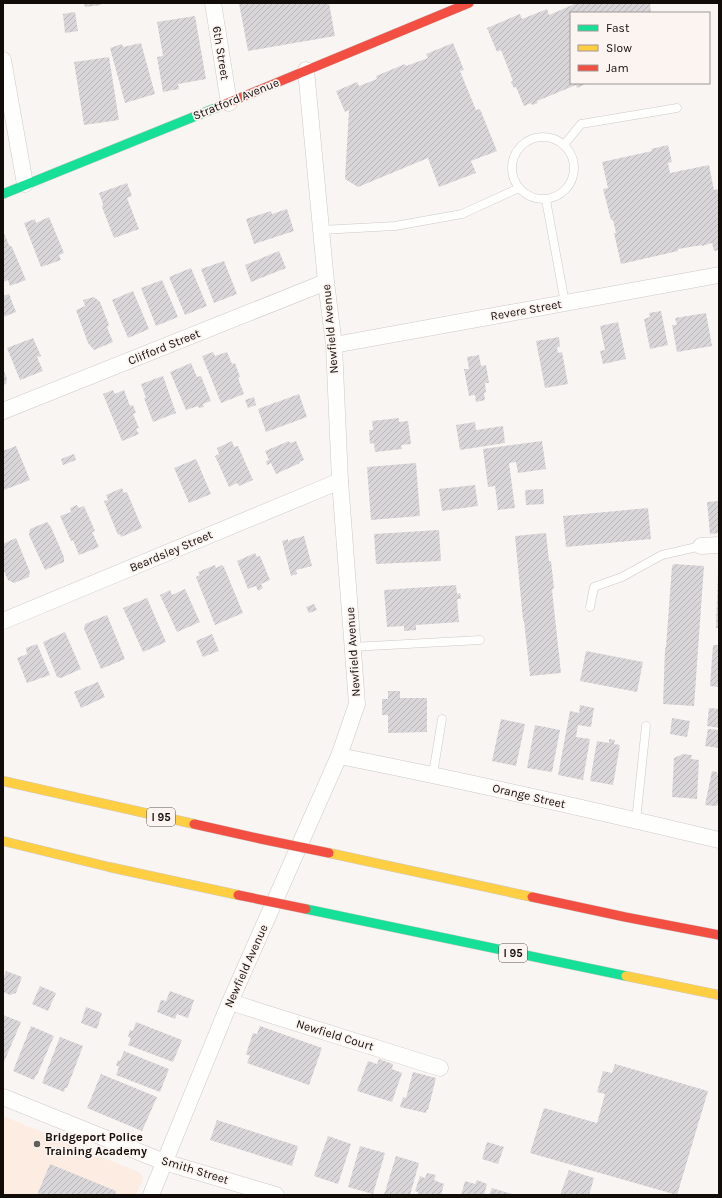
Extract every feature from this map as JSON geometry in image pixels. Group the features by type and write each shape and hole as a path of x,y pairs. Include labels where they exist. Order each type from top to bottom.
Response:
{"main road":[{"name":"Stratford Avenue","path":"3,194 24,184 229,103 306,70 442,8 469,3"},
{"path":"3,774 62,795"},
{"name":"I 95","path":"3,781 261,839 625,917 719,935"},
{"name":"I 95","path":"3,841 109,867 238,895 719,995"},
{"path":"11,852 183,883"}],"street":[{"name":"6th Street","path":"214,3 229,103"},
{"path":"3,60 24,184"},
{"name":"Newfield Avenue","path":"151,1195 230,1002 339,756 357,704 340,481 334,345 326,282 306,70"},
{"name":"Revere Street","path":"334,345 719,275"},
{"name":"Clifford Street","path":"3,411 326,282"},
{"name":"Beardsley Street","path":"3,621 340,481"},
{"path":"701,546 719,545"},
{"name":"Orange Street","path":"339,756 433,774 719,840"},
{"name":"Newfield Court","path":"230,1002 440,1068"},
{"name":"Smith Street","path":"3,1097 164,1162 276,1195"}],"lane":[{"path":"564,145 581,124 677,108"},
{"path":"546,137 556,139 564,145 571,153 574,163 574,173 571,183 565,191 556,197 546,200 536,199 526,195 513,179 511,169 513,158 518,149 526,142 535,138 546,137"},
{"path":"321,230 395,226 462,214 519,188"},
{"path":"546,200 565,303"},
{"path":"590,607 594,587 622,577 662,555 701,546"},
{"path":"352,647 480,640"},
{"path":"433,774 442,719"},
{"path":"636,821 646,726"}],"shaded area":[{"name":"Bridgeport Police Training Academy","path":"3,1116 138,1172 141,1174 143,1179 136,1195 3,1195"}],"building":[{"path":"84,3 101,3 101,5 85,7"},
{"path":"239,3 329,3 335,36 248,51"},
{"path":"577,3 650,3 651,12 570,12 570,84 586,84 577,88 576,85 537,101 538,103 532,105 531,103 524,106 516,87 514,88 511,82 513,81 501,50 497,52 487,28 520,14 522,19 547,9 549,15"},
{"path":"75,12 78,31 65,33 63,14"},
{"path":"195,16 206,79 178,84 179,89 163,92 157,57 163,56 157,22"},
{"path":"141,43 155,94 125,103 110,48 122,44 123,47"},
{"path":"453,43 464,70 460,71 476,110 480,109 497,151 471,161 476,173 439,187 428,158 358,187 345,179 349,110 345,112 336,91 357,82 359,86 377,79 376,76 405,64 406,66 428,58 426,54"},
{"path":"109,57 119,120 84,125 74,62"},
{"path":"668,145 672,162 668,163 670,173 709,165 714,190 719,189 719,250 714,251 712,243 702,246 678,249 678,251 621,264 614,233 616,233 613,220 611,220 603,189 608,188 602,162 652,151 651,149"},
{"path":"127,183 132,196 127,198 139,229 114,238 102,207 103,204 99,193"},
{"path":"287,209 294,231 254,244 246,219 271,211 272,214"},
{"path":"49,217 64,253 59,255 61,260 41,267 24,223 35,219 36,223"},
{"path":"3,231 9,245 12,247 26,280 10,286 8,280 3,282"},
{"path":"279,251 286,268 251,282 245,265"},
{"path":"224,261 237,294 214,303 201,269"},
{"path":"191,268 207,306 185,315 169,277"},
{"path":"162,280 178,317 156,326 141,288"},
{"path":"133,291 149,329 128,338 112,300"},
{"path":"9,294 16,312 3,317 3,296"},
{"path":"94,297 100,302 109,325 107,327 113,342 94,350 88,343 76,310 85,306 83,300"},
{"path":"661,311 668,345 650,349 644,319 650,317 649,313"},
{"path":"706,313 712,346 677,352 672,325 677,325 675,318"},
{"path":"618,322 626,359 603,364 600,351 605,350 600,326"},
{"path":"559,337 560,346 557,348 558,353 562,352 568,384 545,388 536,341"},
{"path":"33,338 41,356 37,357 43,371 20,380 7,348"},
{"path":"213,352 215,356 227,352 232,364 235,363 240,377 238,378 244,394 221,403 202,356"},
{"path":"479,355 481,366 486,365 489,383 485,383 485,400 476,402 475,395 469,396 464,369 469,369 467,357"},
{"path":"191,363 197,377 201,376 211,401 203,404 204,407 199,408 198,406 186,410 170,372"},
{"path":"3,368 7,379 6,384 3,385"},
{"path":"163,376 176,413 153,422 144,398 146,398 141,384"},
{"path":"113,390 115,394 124,390 130,406 133,405 136,413 133,414 139,428 136,429 139,434 122,441 103,394"},
{"path":"299,394 307,417 266,432 258,409"},
{"path":"254,397 256,405 248,408 245,400"},
{"path":"399,418 399,422 408,421 411,444 401,445 402,449 375,452 374,443 370,444 369,430 373,430 372,421"},
{"path":"475,422 476,430 503,426 505,443 460,450 456,425"},
{"path":"232,441 234,447 238,446 253,480 239,486 237,483 229,487 215,456 219,454 217,448"},
{"path":"289,441 290,443 296,441 304,460 276,474 271,463 267,465 266,461 269,460 265,451"},
{"path":"542,441 546,469 518,473 516,462 509,463 515,508 498,510 495,486 488,487 483,449"},
{"path":"16,446 30,480 4,490 3,451"},
{"path":"74,454 76,460 63,465 61,459"},
{"path":"196,459 211,494 189,503 174,468"},
{"path":"416,463 420,516 371,520 367,467"},
{"path":"475,485 478,506 442,511 439,489"},
{"path":"122,488 124,493 127,492 142,528 121,537 120,534 118,535 104,501 108,500 106,495"},
{"path":"543,489 544,504 526,505 525,490"},
{"path":"719,501 719,533 710,534 707,502"},
{"path":"77,505 79,508 84,506 95,531 92,532 99,547 79,555 60,516 71,512 70,508"},
{"path":"648,508 651,539 566,547 563,516"},
{"path":"47,522 51,527 64,557 64,562 45,570 29,535 30,529"},
{"path":"439,530 441,561 376,564 374,534"},
{"path":"546,533 554,588 552,590 561,673 530,676 515,536"},
{"path":"304,536 312,566 296,570 297,574 291,576 282,541 288,539 288,542"},
{"path":"16,538 30,572 29,577 14,583 8,580 3,569 3,544"},
{"path":"255,553 257,557 260,556 270,580 261,584 263,588 258,591 256,586 248,589 237,561"},
{"path":"674,564 704,566 694,706 663,704 665,649 672,566"},
{"path":"215,565 216,568 222,565 224,567 243,613 215,625 196,577 200,575 198,572"},
{"path":"718,572 719,628 716,628"},
{"path":"456,585 457,594 460,593 461,599 457,599 459,622 416,625 416,630 404,631 404,626 387,627 384,590"},
{"path":"185,589 200,622 177,632 160,595 170,590 172,595"},
{"path":"147,598 166,642 143,652 123,608"},
{"path":"314,604 317,610 309,613 306,607"},
{"path":"107,615 125,659 101,669 84,629 85,624"},
{"path":"65,632 81,669 61,678 57,677 43,642"},
{"path":"212,634 219,651 203,657 196,641"},
{"path":"37,644 50,675 27,683 17,658 27,654 26,648"},
{"path":"713,645 719,645 719,687 710,686"},
{"path":"586,651 643,662 637,692 580,681"},
{"path":"98,682 105,697 81,708 74,692"},
{"path":"388,691 400,691 400,698 427,698 427,732 388,733 388,715 382,715 382,699 388,699"},
{"path":"580,705 594,708 591,727 578,725 576,737 590,739 583,780 558,775 570,711 579,713"},
{"path":"709,708 719,709 719,728 707,726"},
{"path":"672,718 690,721 687,737 670,734"},
{"path":"501,719 525,724 516,766 492,761"},
{"path":"535,725 560,730 552,772 527,768"},
{"path":"708,729 719,730 719,748 705,746"},
{"path":"609,739 615,740 614,744 620,745 613,785 590,781 597,741 609,743"},
{"path":"683,754 692,755 691,759 699,760 697,799 672,797 674,758"},
{"path":"712,771 717,772 719,775 719,804 716,806 705,805"},
{"path":"6,971 22,977 16,993 10,995 3,992 3,980"},
{"path":"40,986 56,993 48,1011 32,1004"},
{"path":"170,991 194,1000 188,1018 177,1014 175,1019 157,1012 161,1000 166,1001"},
{"path":"86,1007 102,1013 97,1029 81,1023"},
{"path":"3,1015 21,1022 4,1062 3,1061"},
{"path":"136,1022 182,1040 173,1062 128,1045 131,1038 128,1037 130,1030 133,1031"},
{"path":"31,1026 54,1036 34,1080 13,1071"},
{"path":"260,1026 322,1048 309,1085 247,1063 250,1056 246,1054 253,1033 257,1034"},
{"path":"60,1037 83,1046 67,1088 65,1088 64,1092 42,1083"},
{"path":"124,1051 169,1069 160,1092 116,1075 119,1067 116,1065 118,1060 120,1061"},
{"path":"379,1059 393,1064 392,1069 402,1073 392,1102 357,1091 368,1061 377,1064"},
{"path":"615,1064 708,1091 677,1195 530,1153 544,1108 597,1123 605,1094 597,1092 603,1071 612,1073"},
{"path":"413,1072 436,1078 426,1113 400,1107 403,1097 406,1098"},
{"path":"101,1074 157,1097 142,1131 87,1108"},
{"path":"217,1120 298,1146 292,1166 210,1140"},
{"path":"328,1136 351,1144 338,1184 314,1176"},
{"path":"487,1142 504,1147 498,1164 482,1159"},
{"path":"360,1146 385,1153 373,1194 348,1187"},
{"path":"396,1156 419,1163 410,1195 384,1195"},
{"path":"50,1164 116,1191 115,1195 37,1195"},
{"path":"569,1170 594,1178 589,1195 560,1195"},
{"path":"427,1173 436,1175 434,1180 444,1184 441,1195 418,1195 418,1192 415,1191 420,1176 425,1178"},
{"path":"477,1180 487,1184 484,1195 461,1195 465,1181 475,1184"},
{"path":"492,1188 515,1195 489,1195"}],"traffic: fast":[{"path":"3,194 218,107"},
{"path":"306,909 626,976"}],"traffic: slow":[{"path":"3,781 194,824"},
{"path":"3,841 109,867 238,895"},
{"path":"329,853 532,897"},
{"path":"626,976 719,995"}],"traffic: jam":[{"path":"218,107 469,3"},
{"path":"194,824 261,839"},
{"path":"261,839 329,853"},
{"path":"238,895 306,909"},
{"path":"532,897 719,935"}],"place":[{"name":"Bridgeport Police Training Academy","path":"37,1144"}]}
